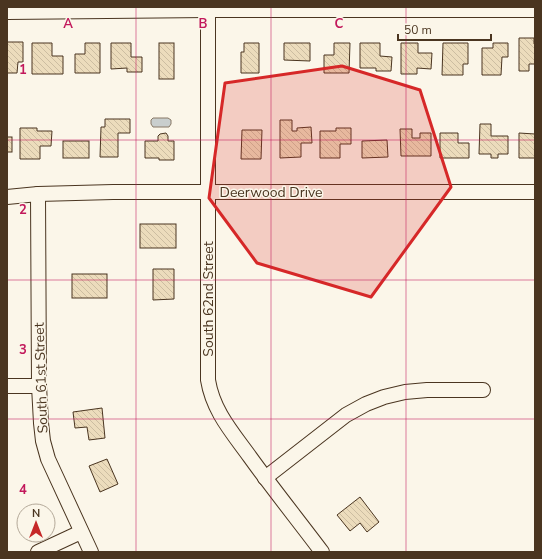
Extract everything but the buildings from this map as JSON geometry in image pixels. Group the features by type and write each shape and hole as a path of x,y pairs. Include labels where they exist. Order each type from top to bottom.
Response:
{"street":[{"path":"7,12 126,9 535,10"},
{"name":"South 62nd Street","path":"208,10 209,392 220,416 322,552"},
{"name":"Deerwood Drive","path":"7,197 38,194 208,192 535,192"},
{"name":"South 61st Street","path":"38,194 40,423 48,459 91,552"},
{"path":"7,386 39,386"},
{"path":"265,478 346,415 366,404 384,397 405,392 427,390 483,390"},
{"path":"38,552 81,532"}],"highlighted area":[{"path":"342,66 420,90 451,187 371,297 257,263 209,198 225,83"}],"shaded area":[{"path":"153,118 168,118 171,120 171,124 169,127 153,127 151,120"}]}
